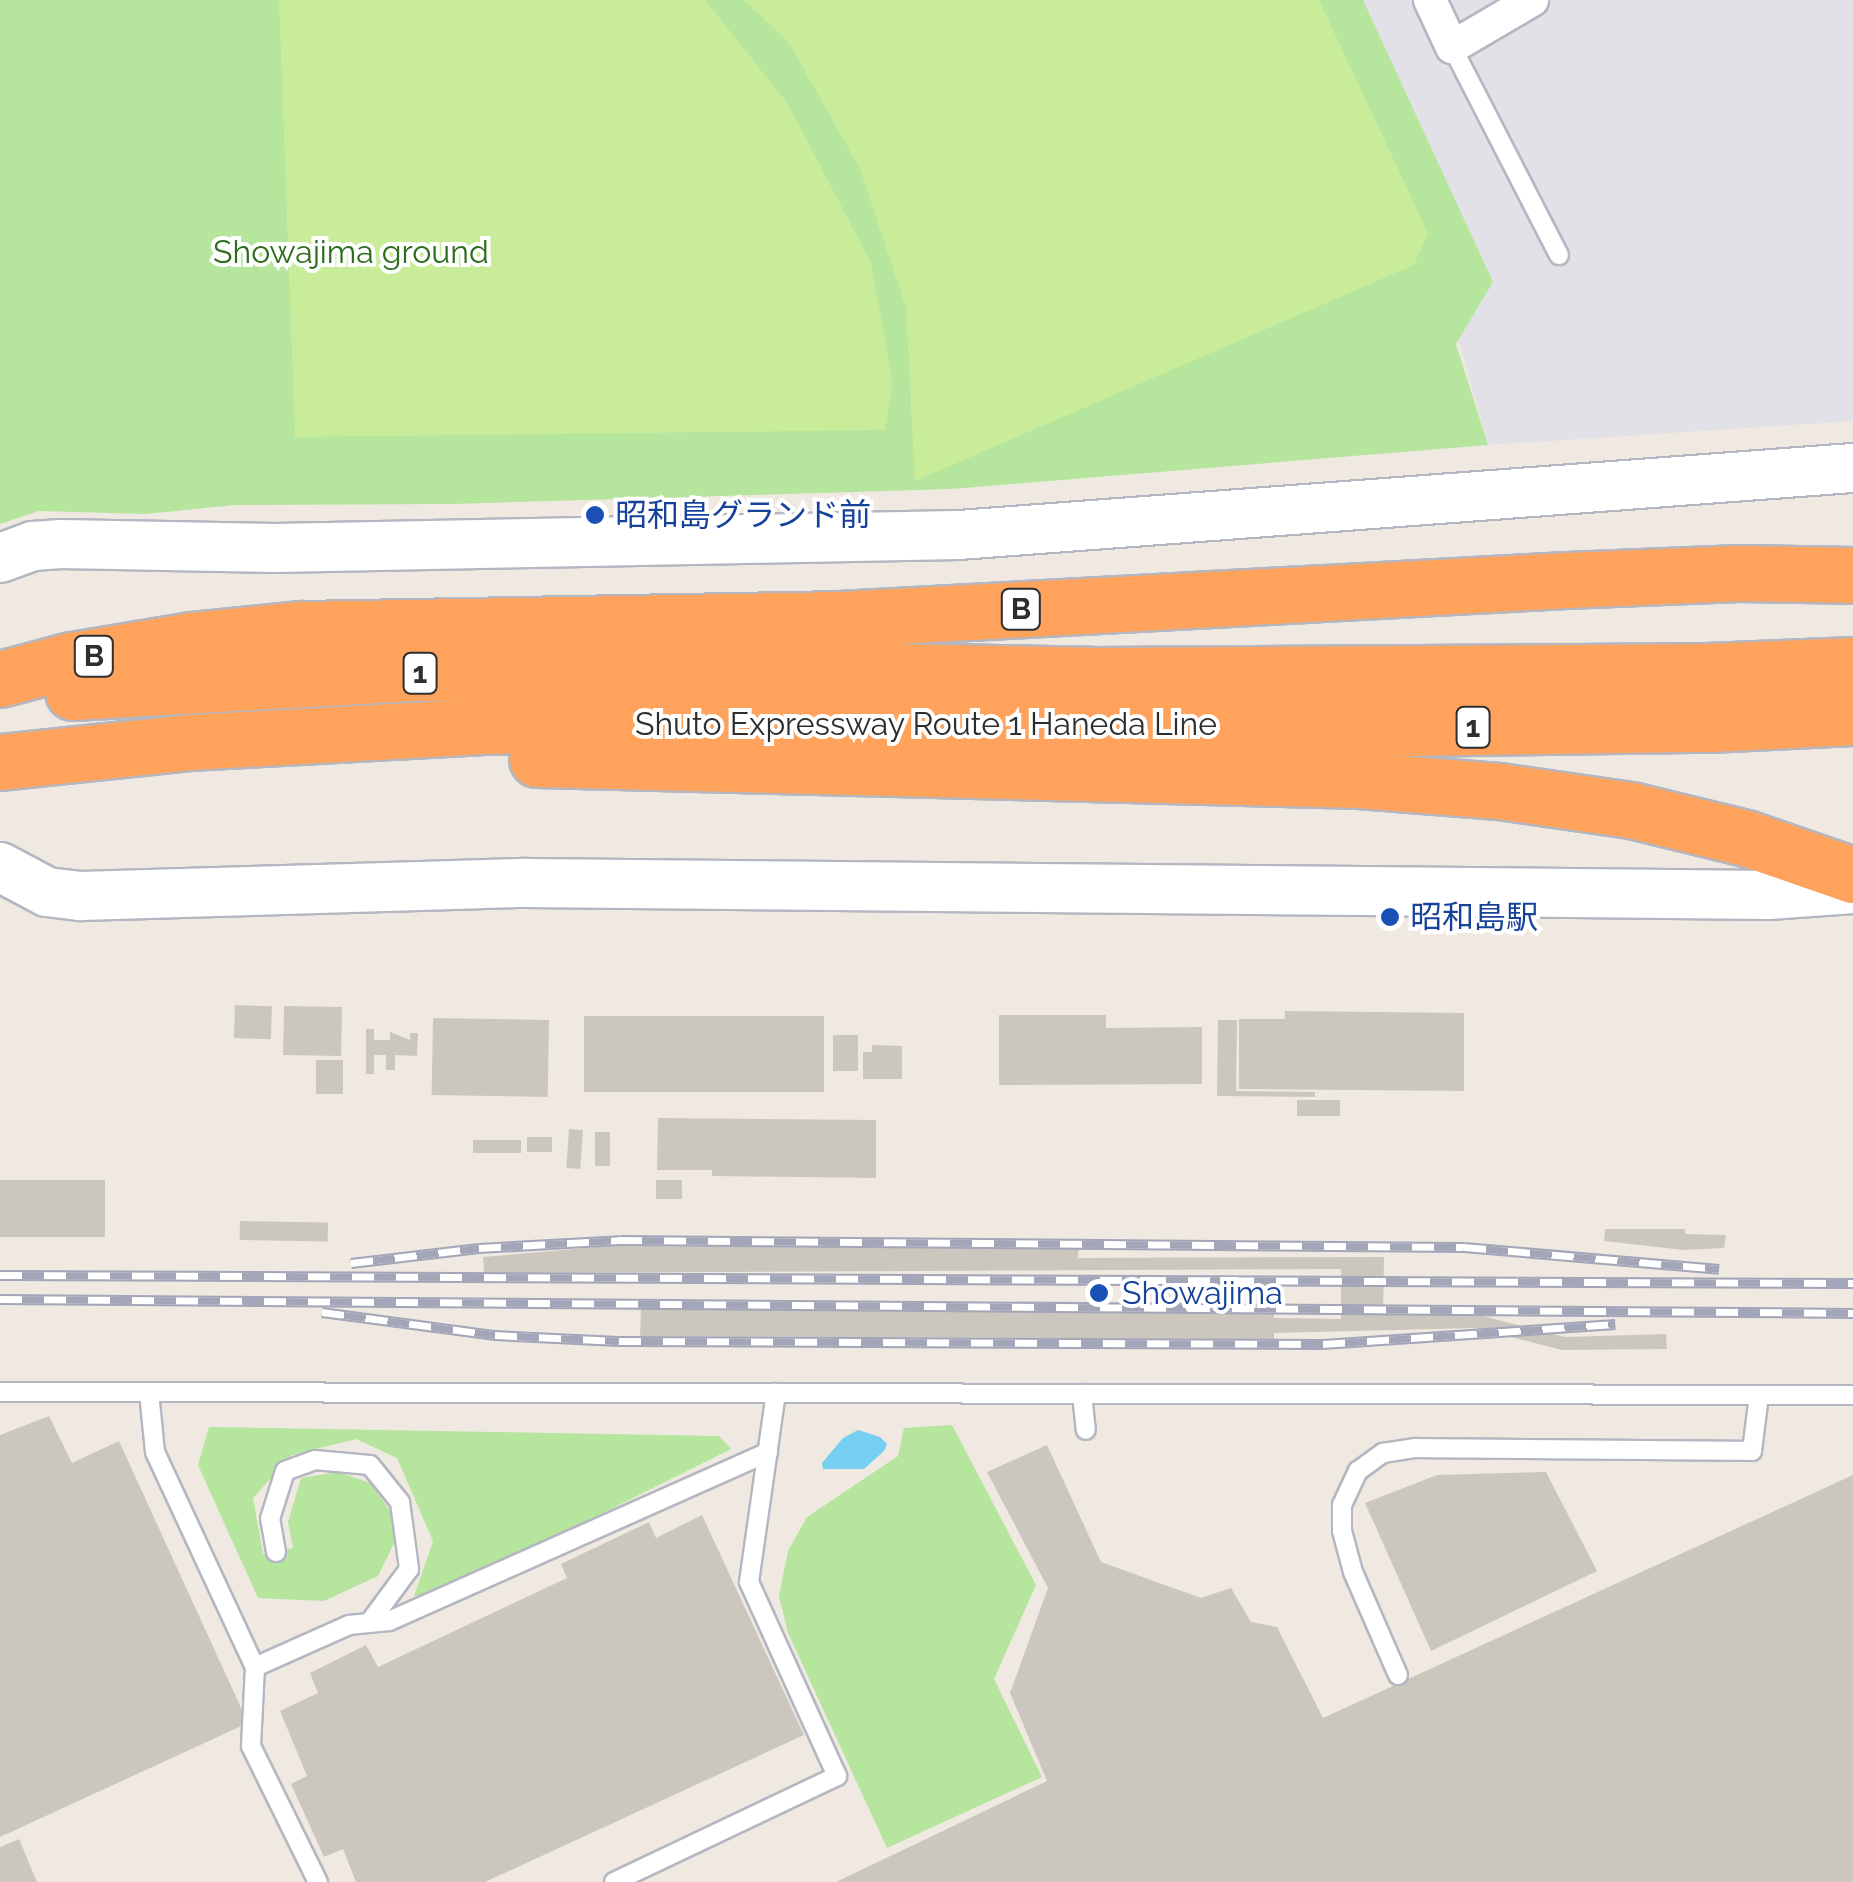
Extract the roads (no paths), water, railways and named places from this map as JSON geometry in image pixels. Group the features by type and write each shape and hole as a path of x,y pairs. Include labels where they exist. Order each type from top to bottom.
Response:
{"highway":[{"name":"B","path":"0,679 71,660 190,640 301,628 839,618 1566,580 1740,574 1853,576"},
{"name":"Shuto Expressway Route 1 Haneda Line","path":"0,762 189,742 501,725 839,719 1093,699 1853,666"},
{"name":"Shuto Expressway Route 1 Haneda Line","path":"0,700 102,689 410,673 842,670 1093,699 1410,728 1709,724 1853,717"},
{"path":"189,742 357,754 1340,780 1499,791 1650,814 1746,838 1853,875"}],"street":[{"path":"1430,0 1452,47 1532,0"},
{"path":"0,558 32,546 60,544 275,548 959,536 1853,468"},
{"path":"0,867 47,892 81,896 527,883 1769,896 1853,889"}],"lane":[{"path":"1452,47 1559,255"},
{"path":"0,1392 1853,1396"},
{"path":"150,1392 155,1452 255,1667 251,1746 318,1882"},
{"path":"614,1882 837,1776 749,1582 776,1393"},
{"path":"1082,1394 1086,1430"},
{"path":"1398,1675 1352,1572 1342,1531 1342,1505 1358,1471 1383,1453 1416,1448 1752,1451 1758,1396"},
{"path":"255,1667 350,1624 388,1621 768,1452"},
{"path":"276,1552 270,1519 286,1470 314,1460 370,1464 400,1502 409,1569 369,1622"}],"water":[{"path":"858,1430 880,1437 887,1444 884,1451 864,1469 823,1469 822,1463 843,1438"}],"railway":[{"path":"351,1263 479,1248 620,1240 1464,1247 1719,1269"},
{"path":"0,1275 1853,1283"},
{"path":"0,1299 1853,1313"},
{"path":"322,1312 495,1335 619,1341 1323,1344 1615,1324"}],"place":[{"name":"昭和島グランド前","path":"595,515"},
{"name":"昭和島駅","path":"1390,917"},
{"name":"Showajima","path":"1099,1293"}],"park label":[{"name":"Showajima ground","path":"351,252"}]}
